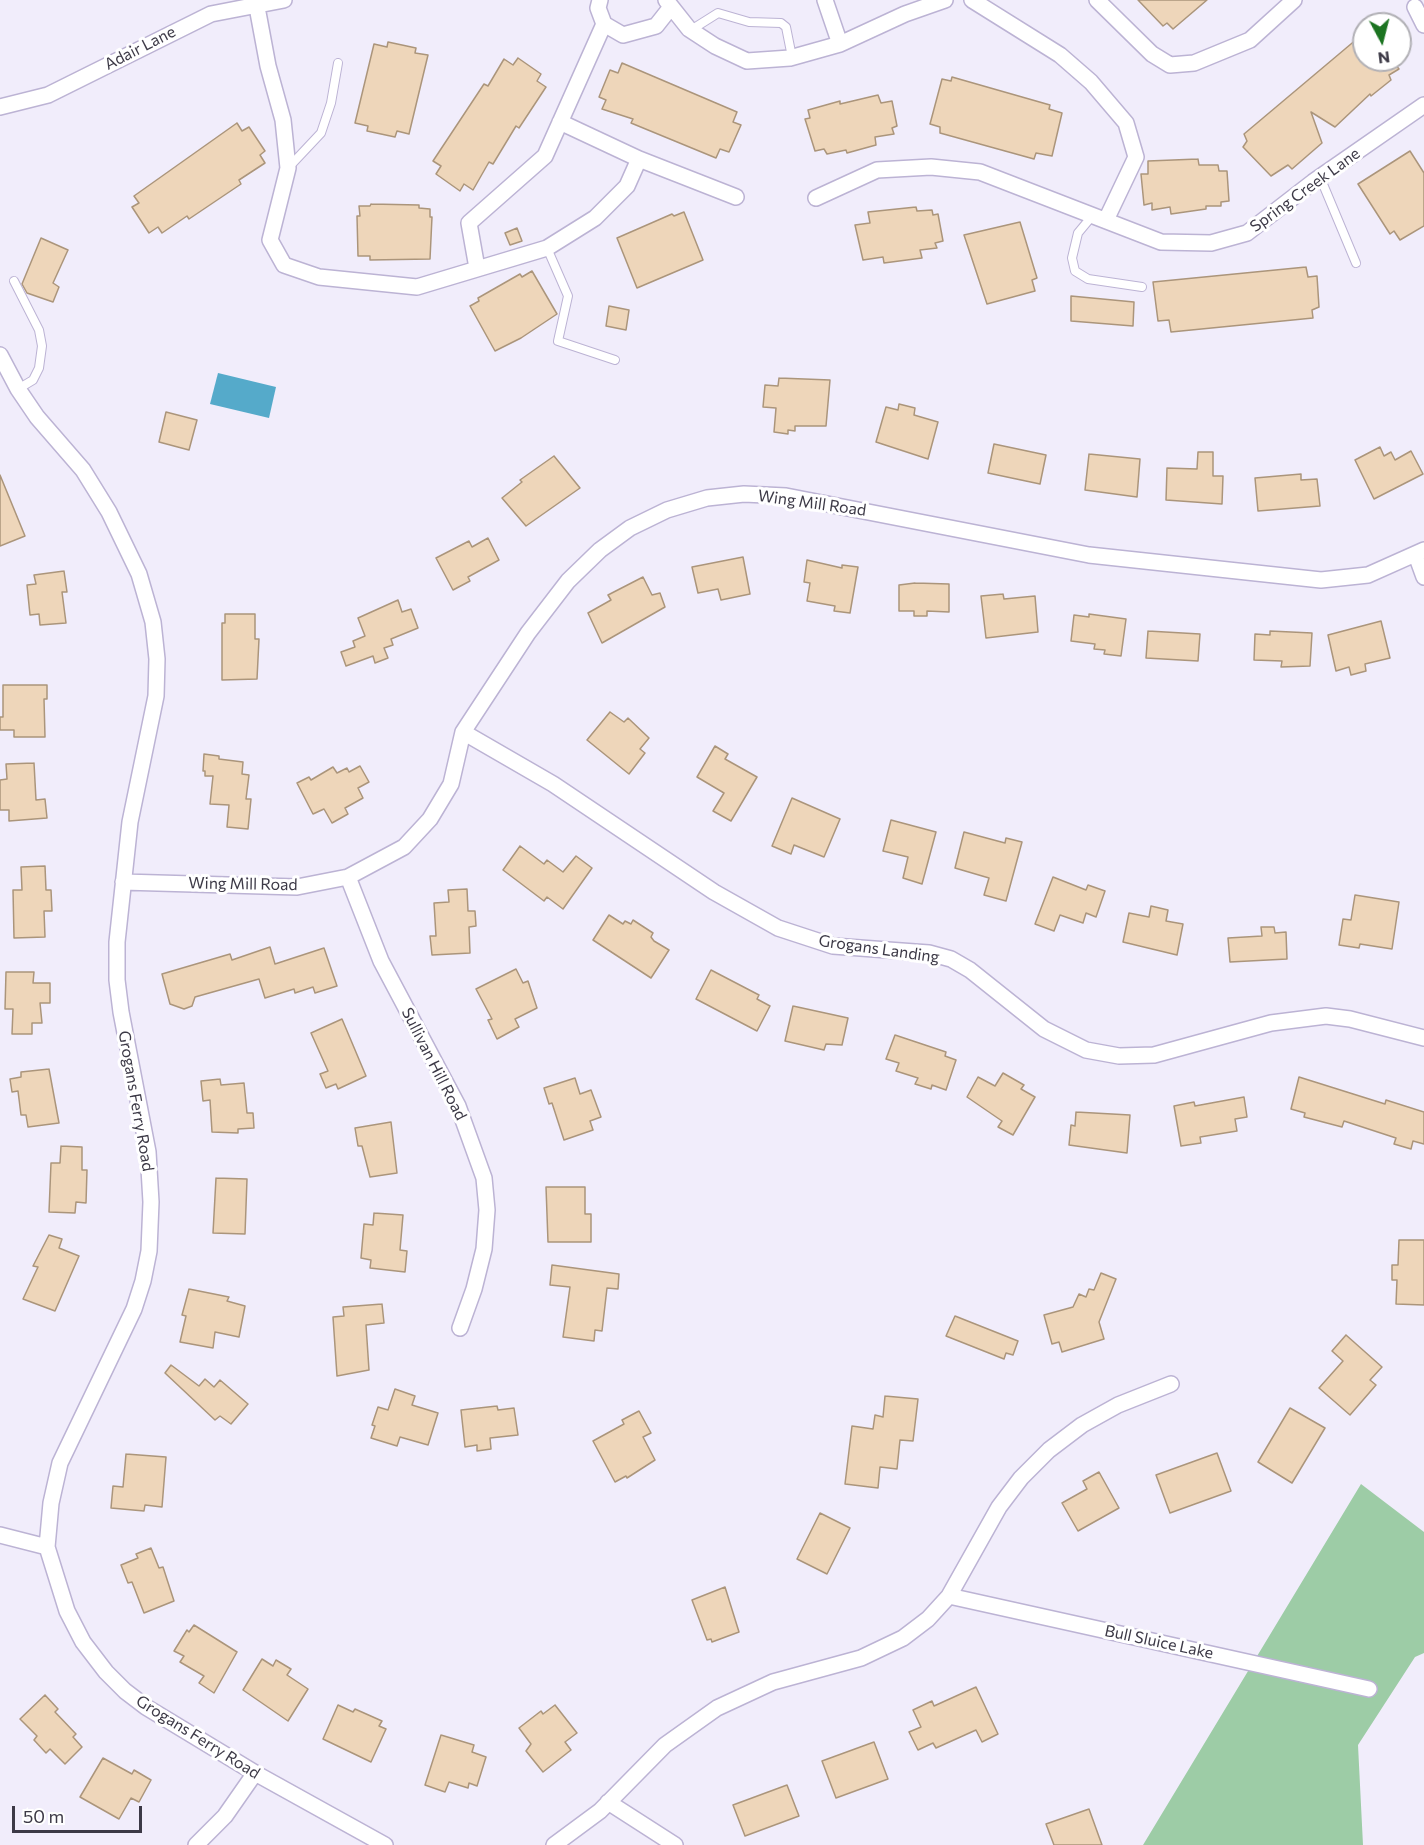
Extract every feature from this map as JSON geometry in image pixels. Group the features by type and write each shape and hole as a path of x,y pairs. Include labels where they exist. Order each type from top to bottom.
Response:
{"street":[{"name":"Adair Lane","path":"0,107 48,95 190,22 211,14 284,0"},
{"path":"600,0 598,8 604,24 623,35 656,26 668,3 691,30 715,46 747,62 792,57 840,44 905,14 945,0"},
{"path":"825,0 840,44"},
{"path":"972,0 1060,55 1091,82 1126,123 1136,157 1100,217"},
{"path":"1097,0 1152,54 1170,65 1194,63 1250,40 1294,0"},
{"path":"257,7 268,66 283,120 288,168 270,240 284,265 319,277 417,287 547,248 595,218 627,186 639,159"},
{"path":"1415,7 1424,25"},
{"path":"477,268 469,223 545,156 604,24"},
{"path":"0,94 17,103"},
{"name":"Spring Creek Lane","path":"816,198 877,170 931,167 980,172 1161,242 1212,243 1247,233 1320,177 1424,105"},
{"path":"560,122 639,159 736,197"},
{"name":"Grogans Ferry Road","path":"0,356 37,417 83,470 109,512 139,574 153,622 157,659 156,696 130,822 117,942 117,980 148,1152 151,1202 149,1251 134,1309 60,1463 51,1503 47,1547 68,1611 83,1642 106,1672 146,1707 255,1773 385,1845"},
{"name":"Grogans Ferry Road","path":"0,377 18,389"},
{"name":"Wing Mill Road","path":"123,882 297,887 348,877 404,847 430,819 451,784 463,732 535,624 568,581 600,550 630,528 667,510 707,498 744,494 786,496 1089,555 1321,580 1344,580 1368,575 1420,553"},
{"path":"1420,553 1424,577"},
{"name":"Grogans Landing","path":"463,732 553,784 714,892 778,928 833,946 929,953 951,959 970,970 1044,1029 1086,1050 1119,1056 1154,1055 1271,1023 1326,1016 1350,1019 1424,1038"},
{"name":"Sullivan Hill Road","path":"348,877 381,961 458,1106 484,1178 487,1210 484,1249 474,1289 460,1328"},
{"path":"554,1845 608,1802 665,1745 717,1708 773,1682 861,1658 903,1638 928,1619 949,1596 999,1507 1021,1478 1050,1450 1082,1425 1118,1405 1171,1384"},
{"path":"0,1535 47,1547"},
{"name":"Bull Sluice Lake","path":"949,1596 1369,1689"},
{"path":"196,1845 225,1816 255,1773"},
{"path":"608,1802 675,1845"}],"lane":[{"path":"691,30 718,13 749,22 781,23 786,27 792,57"},
{"path":"288,168 321,133 331,103 338,63"},
{"path":"1320,177 1356,262"},
{"path":"1100,217 1078,233 1072,258 1075,270 1088,279 1142,287"},
{"path":"547,248 568,296 558,342 615,360"},
{"path":"14,280 39,330 42,346 39,368 33,380 18,389"}],"green space":[{"path":"1361,1484 1424,1532 1424,1653 1415,1657 1358,1745 1363,1845 1143,1845"}],"water":[{"path":"218,373 276,387 269,418 210,404"}],"building":[{"path":"1138,0 1207,0 1173,29 1167,23 1163,26"},
{"path":"388,42 416,48 415,53 428,55 409,134 397,131 395,137 367,131 368,126 355,123 374,44 387,47"},
{"path":"1352,43 1352,72 1394,72 1389,75 1391,80 1371,96 1370,94 1335,127 1311,112 1322,143 1292,169 1288,165 1271,176 1243,147 1247,141 1244,134"},
{"path":"518,58 541,74 537,81 546,87 519,128 516,126 493,164 489,162 473,190 464,184 460,191 436,174 441,166 433,161 484,84 488,86 504,59 513,65"},
{"path":"622,63 737,112 733,122 741,125 729,152 720,149 716,158 631,123 633,119 602,109 606,100 599,97 610,70 618,73"},
{"path":"952,77 1050,105 1049,109 1062,113 1052,156 1036,153 1034,159 940,133 940,127 930,124 942,79 951,81"},
{"path":"878,95 881,103 892,101 897,126 892,128 894,134 875,137 876,145 847,153 846,150 827,154 824,149 815,151 805,119 810,118 808,110 840,101 840,104"},
{"path":"237,123 242,131 249,127 265,151 260,155 265,163 239,180 241,184 189,219 187,216 162,233 158,227 149,233 132,207 139,203 134,196"},
{"path":"1410,151 1424,173 1424,226 1400,240 1394,231 1390,234 1358,184"},
{"path":"1198,159 1199,165 1218,165 1219,171 1227,171 1229,201 1221,202 1221,206 1206,206 1206,209 1171,214 1170,207 1152,210 1152,203 1144,205 1141,174 1148,174 1148,161"},
{"path":"371,204 419,205 419,208 430,209 430,217 432,217 430,259 370,260 370,256 358,256 359,206 370,206"},
{"path":"916,207 917,211 932,210 933,215 938,214 943,241 935,243 937,248 920,250 922,258 884,263 883,257 863,260 855,225 870,223 868,212"},
{"path":"684,212 703,260 637,288 617,238 672,214 674,216"},
{"path":"1020,222 1037,278 1032,280 1035,291 987,304 964,235"},
{"path":"517,228 522,241 510,245 505,233"},
{"path":"41,238 68,250 53,283 59,287 53,302 27,293 22,284"},
{"path":"1306,267 1308,277 1317,276 1319,307 1312,310 1313,318 1171,332 1169,320 1158,321 1153,282"},
{"path":"532,271 557,314 521,338 495,351 470,306 479,301 478,298 520,274 522,277"},
{"path":"1071,296 1134,302 1133,326 1071,321"},
{"path":"609,306 629,310 626,330 606,326"},
{"path":"779,378 830,380 826,426 795,426 795,431 788,430 788,434 774,432 776,408 763,407 765,385 778,386"},
{"path":"899,404 915,408 914,415 938,422 928,459 876,442 886,407 898,410"},
{"path":"166,412 197,420 189,450 159,442"},
{"path":"994,444 1046,455 1040,484 988,473"},
{"path":"1380,447 1384,456 1391,452 1395,460 1411,451 1423,474 1374,499 1355,460"},
{"path":"1198,452 1213,452 1213,476 1223,476 1222,504 1166,500 1167,468 1197,469"},
{"path":"1089,454 1140,459 1137,497 1085,490"},
{"path":"554,456 580,488 526,526 502,498 522,482 520,480"},
{"path":"1301,474 1301,480 1317,479 1320,506 1258,511 1255,478"},
{"path":"0,475 25,536 0,546"},
{"path":"488,538 499,560 468,577 470,581 453,590 436,558 469,541 472,547"},
{"path":"743,557 750,594 721,600 718,589 698,593 692,567"},
{"path":"807,560 842,568 842,565 858,567 850,613 834,611 835,606 807,601 810,583 804,582"},
{"path":"64,571 67,592 62,592 66,623 40,625 39,614 30,615 27,585 36,584 34,575"},
{"path":"643,577 652,595 660,593 665,607 602,643 588,613 611,600 608,595"},
{"path":"949,584 949,612 927,611 927,616 914,616 914,611 899,611 899,585"},
{"path":"1003,594 1004,599 1035,596 1038,632 986,638 981,596"},
{"path":"398,600 402,612 411,609 418,628 391,639 393,645 384,648 388,658 375,663 373,656 346,666 341,652 355,647 353,641 365,636 358,618"},
{"path":"225,614 255,614 255,639 259,639 257,679 222,680 222,623 225,623"},
{"path":"1089,614 1126,619 1121,656 1104,654 1105,650 1094,649 1095,644 1071,641 1074,615 1089,617"},
{"path":"1381,621 1390,658 1365,664 1366,671 1351,675 1349,667 1336,671 1328,635"},
{"path":"1148,631 1200,634 1198,661 1146,658"},
{"path":"1270,631 1312,633 1310,666 1281,667 1282,661 1254,660 1255,634 1270,635"},
{"path":"3,685 47,685 47,699 44,699 45,737 14,737 14,730 0,730 0,717 3,717"},
{"path":"610,712 624,722 628,718 649,738 640,749 645,753 629,774 587,740"},
{"path":"715,746 728,754 725,759 757,777 731,821 713,811 724,793 697,777"},
{"path":"204,754 219,756 219,759 243,762 242,774 249,775 246,799 251,799 248,829 227,827 229,805 210,804 213,776 205,776"},
{"path":"34,763 36,800 45,799 47,818 9,821 9,810 0,810 0,780 7,779 6,764"},
{"path":"360,766 369,782 358,788 363,798 345,808 348,814 332,823 324,809 313,814 297,783 309,777 311,780 333,767 337,773 347,768 349,772"},
{"path":"792,798 840,819 824,857 794,845 791,854 772,846"},
{"path":"891,820 936,832 922,884 903,878 908,857 883,851"},
{"path":"964,832 1005,843 1006,838 1022,842 1006,901 984,895 989,878 955,868"},
{"path":"520,846 544,864 547,860 563,872 576,856 592,868 563,909 547,897 544,901 503,870"},
{"path":"45,866 46,890 51,890 52,911 44,911 45,937 14,938 13,890 22,890 21,867"},
{"path":"1053,877 1086,890 1088,885 1105,891 1096,917 1086,913 1083,923 1060,915 1054,931 1035,924"},
{"path":"467,889 468,911 475,911 476,926 469,927 470,953 432,955 430,936 436,936 434,903 449,902 448,890"},
{"path":"1355,895 1399,902 1392,949 1360,944 1359,948 1339,945 1343,919 1351,920"},
{"path":"1151,906 1168,910 1166,921 1183,924 1177,955 1123,942 1129,913 1149,917"},
{"path":"609,915 623,924 625,921 631,924 633,920 653,933 651,937 654,941 669,950 651,978 593,940"},
{"path":"1261,927 1274,927 1275,933 1286,932 1287,959 1230,962 1228,938 1262,936"},
{"path":"270,947 275,964 324,948 337,986 315,993 313,987 295,993 294,989 265,998 259,979 195,997 192,1006 184,1009 170,1004 162,974 230,954 232,960"},
{"path":"516,969 523,983 528,981 537,1008 515,1019 519,1027 497,1039 488,1020 492,1019 476,989"},
{"path":"711,970 759,995 757,999 770,1006 757,1031 696,999"},
{"path":"6,972 34,972 33,983 50,983 50,1003 40,1003 42,1023 32,1023 32,1034 12,1034 13,1009 5,1009"},
{"path":"793,1006 848,1018 842,1045 826,1044 824,1050 785,1041"},
{"path":"342,1019 366,1076 338,1089 336,1084 326,1088 320,1074 328,1071 311,1033"},
{"path":"895,1035 946,1052 945,1056 956,1060 946,1090 932,1085 931,1089 915,1084 918,1078 896,1071 899,1063 886,1059"},
{"path":"49,1069 59,1123 28,1127 26,1115 21,1115 18,1091 12,1092 10,1079 21,1077 21,1072"},
{"path":"1003,1073 1024,1085 1021,1089 1035,1097 1013,1135 998,1127 1002,1121 967,1097 978,1077 995,1086"},
{"path":"1299,1077 1385,1104 1386,1100 1424,1112 1424,1144 1413,1141 1411,1149 1394,1144 1396,1138 1344,1121 1342,1127 1304,1117 1305,1113 1291,1109"},
{"path":"575,1078 580,1094 591,1090 601,1117 590,1121 593,1130 564,1140 552,1103 549,1104 544,1088"},
{"path":"220,1079 221,1085 244,1083 247,1113 253,1113 254,1128 238,1129 238,1133 212,1132 210,1100 203,1101 201,1081"},
{"path":"1244,1097 1247,1117 1235,1119 1237,1131 1200,1137 1201,1143 1181,1146 1174,1106 1194,1102 1195,1106"},
{"path":"1076,1112 1130,1115 1127,1153 1069,1145 1071,1125 1075,1126"},
{"path":"391,1122 397,1173 370,1177 362,1146 358,1146 355,1128"},
{"path":"61,1146 82,1147 82,1170 87,1170 86,1203 76,1202 75,1213 49,1212 51,1163 60,1163"},
{"path":"216,1178 247,1179 245,1234 213,1233"},
{"path":"546,1187 585,1187 585,1214 591,1214 591,1242 548,1242"},
{"path":"374,1213 403,1215 400,1250 407,1251 405,1272 370,1268 371,1260 361,1258 364,1224 373,1225"},
{"path":"49,1235 62,1239 59,1248 79,1256 55,1311 23,1299 38,1267 33,1266"},
{"path":"1399,1240 1424,1240 1424,1305 1396,1304 1397,1280 1392,1280 1392,1265 1398,1265"},
{"path":"552,1265 619,1274 618,1289 607,1288 602,1331 595,1330 594,1341 563,1337 570,1287 550,1285"},
{"path":"1101,1273 1116,1279 1099,1322 1104,1339 1062,1352 1059,1342 1052,1344 1044,1315 1073,1307 1079,1294 1086,1297 1089,1289 1094,1290"},
{"path":"189,1289 229,1297 227,1301 245,1306 239,1337 215,1332 213,1348 180,1342 186,1316 182,1315"},
{"path":"382,1304 384,1323 366,1325 369,1370 337,1376 333,1317 344,1316 343,1307"},
{"path":"955,1316 1018,1341 1013,1355 1006,1353 1004,1359 946,1336"},
{"path":"1346,1335 1382,1367 1370,1380 1376,1385 1350,1415 1319,1388 1343,1361 1332,1351"},
{"path":"171,1365 199,1386 205,1379 214,1387 220,1380 248,1404 231,1424 220,1416 215,1420 165,1373"},
{"path":"395,1389 415,1396 412,1405 438,1413 428,1445 400,1437 397,1446 371,1438 375,1426 372,1425 378,1407 388,1410"},
{"path":"885,1396 918,1399 913,1441 900,1440 897,1469 880,1467 878,1488 845,1484 852,1426 873,1429 875,1415 883,1417"},
{"path":"497,1406 498,1410 514,1408 518,1435 490,1438 491,1449 477,1451 477,1445 465,1447 461,1410"},
{"path":"1290,1408 1325,1428 1292,1483 1258,1462"},
{"path":"639,1411 651,1433 643,1437 655,1460 627,1478 626,1476 615,1482 593,1441 624,1424 622,1420"},
{"path":"1217,1453 1231,1491 1170,1513 1156,1475"},
{"path":"126,1454 166,1457 162,1507 145,1505 144,1511 111,1508 113,1486 123,1487"},
{"path":"1099,1472 1119,1508 1078,1531 1062,1503 1087,1489 1083,1481"},
{"path":"820,1513 850,1528 827,1574 797,1559"},
{"path":"151,1548 159,1568 163,1567 174,1601 144,1613 132,1582 128,1583 121,1565 138,1558 136,1554"},
{"path":"725,1587 739,1632 712,1642 711,1639 707,1640 692,1600"},
{"path":"194,1625 237,1652 214,1693 199,1683 204,1676 180,1662 184,1656 174,1651 187,1630 189,1632"},
{"path":"262,1659 273,1666 276,1660 291,1669 287,1675 308,1689 288,1721 243,1690"},
{"path":"976,1687 998,1734 982,1742 976,1730 936,1748 933,1743 918,1750 909,1732 921,1727 913,1710 932,1701 934,1706"},
{"path":"45,1695 58,1709 55,1712 76,1734 73,1737 82,1747 65,1764 50,1749 46,1753 34,1740 37,1736 20,1719"},
{"path":"338,1705 353,1712 355,1709 382,1721 379,1726 386,1729 371,1762 323,1739"},
{"path":"555,1705 577,1733 565,1742 571,1750 543,1772 526,1751 531,1744 519,1728 541,1711 543,1714"},
{"path":"441,1735 474,1745 472,1752 486,1757 477,1786 469,1783 468,1788 449,1782 445,1792 425,1785"},
{"path":"874,1742 888,1779 836,1798 822,1761"},
{"path":"103,1758 132,1774 134,1770 151,1780 139,1802 131,1798 119,1819 80,1797"},
{"path":"787,1785 799,1816 745,1836 733,1805"},
{"path":"1089,1809 1102,1845 1054,1845 1046,1824"}]}
